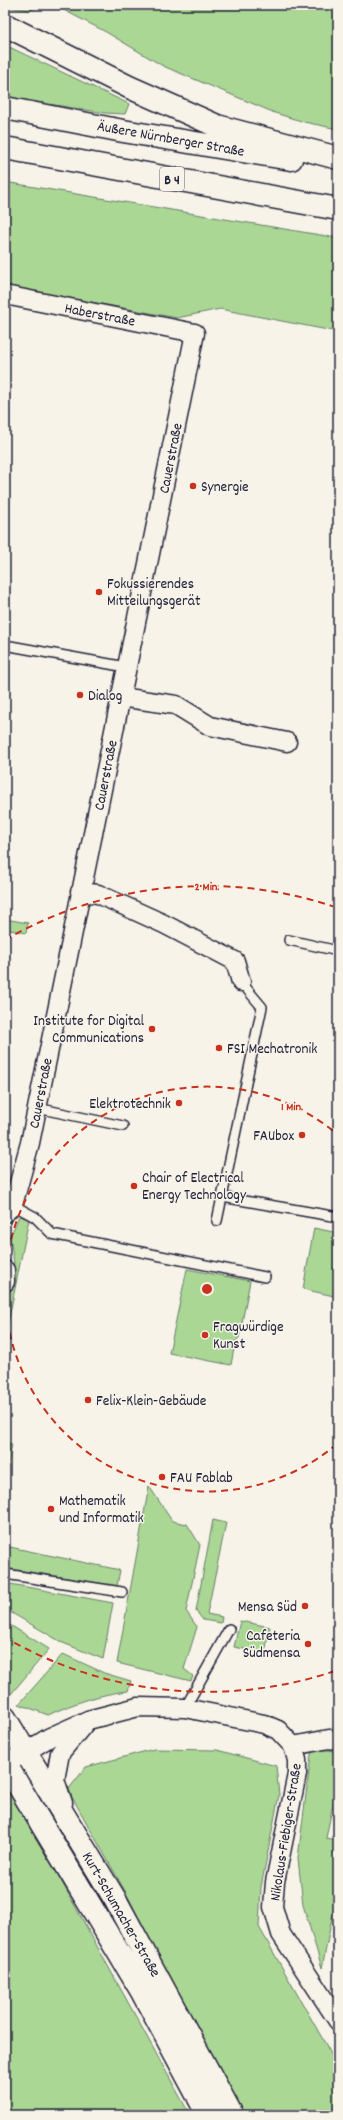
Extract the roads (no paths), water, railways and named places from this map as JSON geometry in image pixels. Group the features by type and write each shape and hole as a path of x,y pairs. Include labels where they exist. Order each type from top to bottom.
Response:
{"main road":[{"path":"5,25 128,87 217,126 338,158"},
{"name":"Äußere Nürnberger Straße","path":"5,108 124,131 338,167"},
{"name":"B 4","path":"5,148 338,209"},
{"name":"Kurt-Schumacher-Straße","path":"5,1718 115,1899 232,2115"},
{"name":"Kurt-Schumacher-Straße","path":"5,1764 141,1990 208,2115"}],"street":[{"name":"Haberstraße","path":"5,295 196,333"},
{"name":"Cauerstraße","path":"9,1209 23,1172 37,1108 120,696 196,333"},
{"path":"120,696 176,705 210,726 287,742"},
{"path":"80,892 98,894 164,924 235,961 241,982"},
{"path":"5,1270 5,1282"},
{"path":"5,1764 50,1736 88,1720 138,1707 185,1708 264,1724 278,1730 293,1746 329,1739 338,1740"},
{"path":"69,1824 55,1780 60,1754 88,1720"},
{"name":"Nikolaus-Fiebiger-Straße","path":"293,1746 297,1760 297,1774 275,1882 273,1907 281,1934 338,2021"}],"lane":[{"path":"5,645 126,667"},
{"path":"289,940 338,951"},
{"path":"217,1221 262,1007 241,982"},
{"path":"37,1108 123,1126"},
{"path":"222,1198 338,1217"},
{"path":"9,1209 35,1217 52,1234 265,1277"},
{"path":"5,1574 122,1592"},
{"path":"185,1708 229,1629"}],"place":[{"name":"Synergie","path":"193,486"},
{"name":"Fokussierendes Mitteilungsgerät","path":"99,592"},
{"name":"Dialog","path":"80,695"},
{"name":"Institute for Digital Communications","path":"152,1029"},
{"name":"FSI Mechatronik","path":"219,1048"},
{"name":"Elektrotechnik","path":"179,1103"},
{"name":"FAUbox","path":"302,1135"},
{"name":"Chair of Electrical Energy Technology","path":"134,1186"},
{"name":"Fragwürdige Kunst","path":"205,1335"},
{"name":"Felix-Klein-Gebäude","path":"88,1400"},
{"name":"FAU Fablab","path":"162,1477"},
{"name":"Mathematik und Informatik","path":"51,1509"},
{"name":"Mensa Süd","path":"305,1606"},
{"name":"Cafeteria Südmensa","path":"308,1644"}]}
